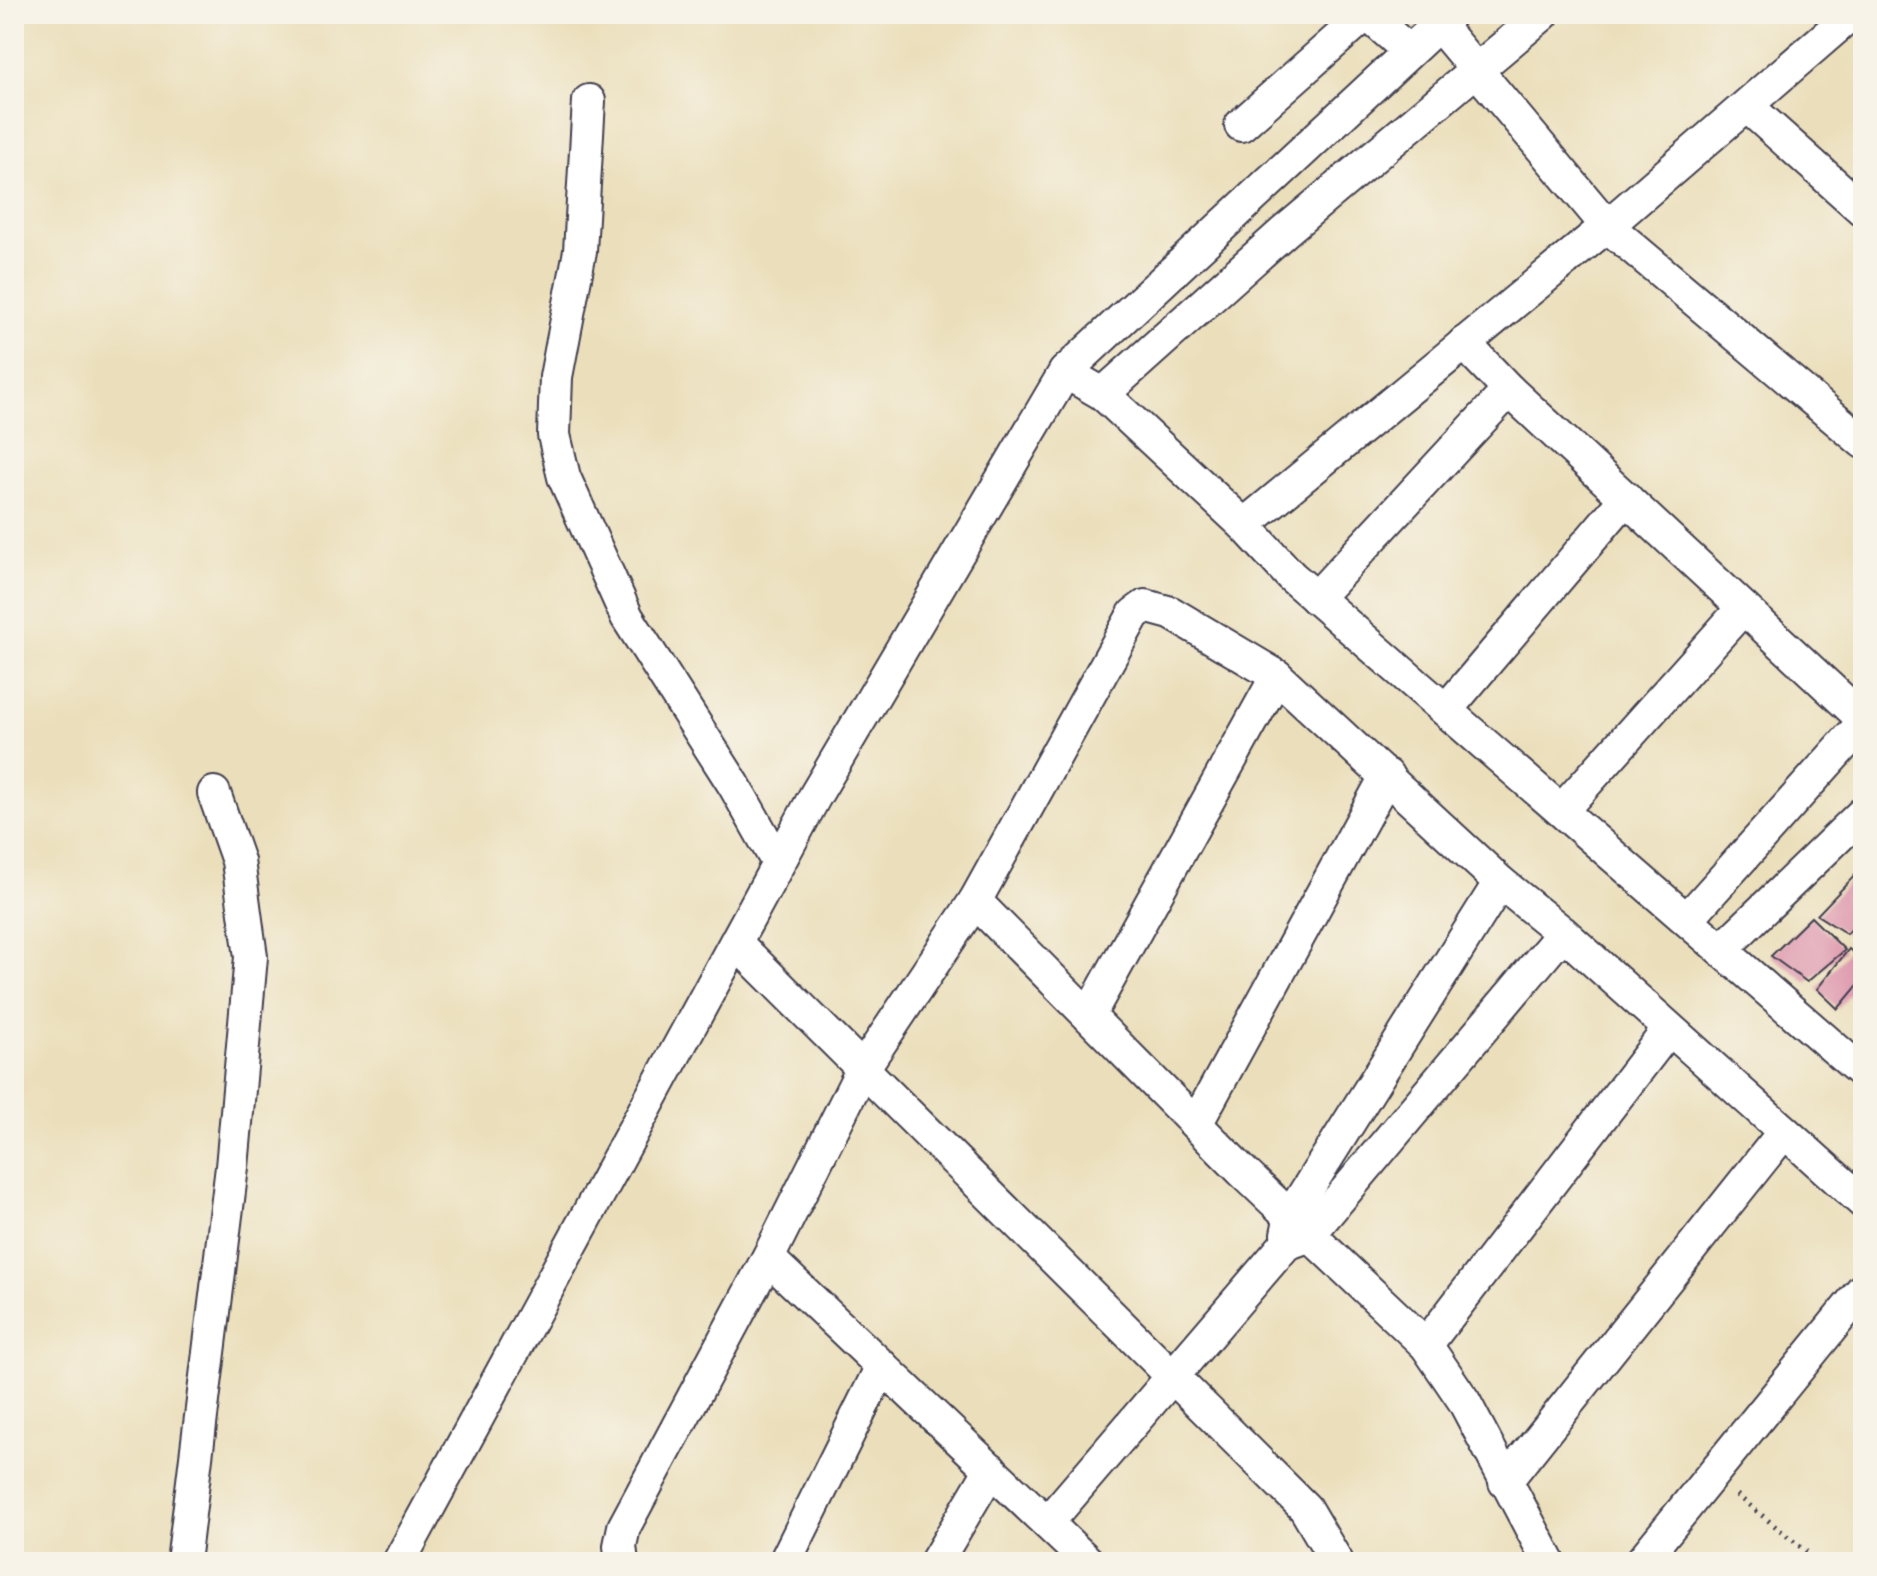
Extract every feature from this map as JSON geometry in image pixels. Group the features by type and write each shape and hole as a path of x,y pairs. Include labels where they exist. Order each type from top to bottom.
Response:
{"street":[{"path":"1241,125 1366,14 1409,51"},
{"path":"1103,394 1284,232 1543,14"},
{"path":"1244,525 1607,226 1852,14"},
{"path":"399,1562 737,944 778,863 1065,372 1444,19 1477,71 1607,226 1863,442"},
{"path":"589,101 580,251 556,377 554,435 564,477 627,617 734,785 778,863"},
{"path":"1747,106 1863,210"},
{"path":"1464,343 1509,390 1863,721 1688,918"},
{"path":"1065,372 1103,394 1244,525 1291,576 1859,1062"},
{"path":"1316,598 1509,390"},
{"path":"1446,710 1626,498"},
{"path":"622,1562 620,1546 624,1527 768,1258 862,1070 975,901 1134,614 1145,606 1158,607 1277,676 1500,882 1563,933 1863,1202"},
{"path":"1562,810 1743,608"},
{"path":"1089,1015 1277,676"},
{"path":"1196,1124 1387,775"},
{"path":"183,1562 232,1167 251,957 238,861 214,793"},
{"path":"1723,948 1863,813"},
{"path":"1295,1232 1500,882"},
{"path":"975,901 1196,1124 1295,1232 1426,1345 1464,1401 1549,1562"},
{"path":"1047,1523 1295,1232 1563,933"},
{"path":"737,944 1173,1373 1305,1508 1337,1562"},
{"path":"1426,1345 1669,1029"},
{"path":"1505,1482 1784,1132"},
{"path":"768,1258 1047,1523 1075,1557"},
{"path":"1641,1562 1863,1289"},
{"path":"785,1562 882,1366"},
{"path":"936,1562 991,1469"}],"path":[{"path":"1712,1474 1819,1562"}],"building":[{"path":"1860,870 1863,872 1863,917 1847,934 1817,915"},
{"path":"1811,917 1845,950 1807,982 1771,956"},
{"path":"1849,949 1863,961 1863,979 1838,1009 1817,989"}]}
